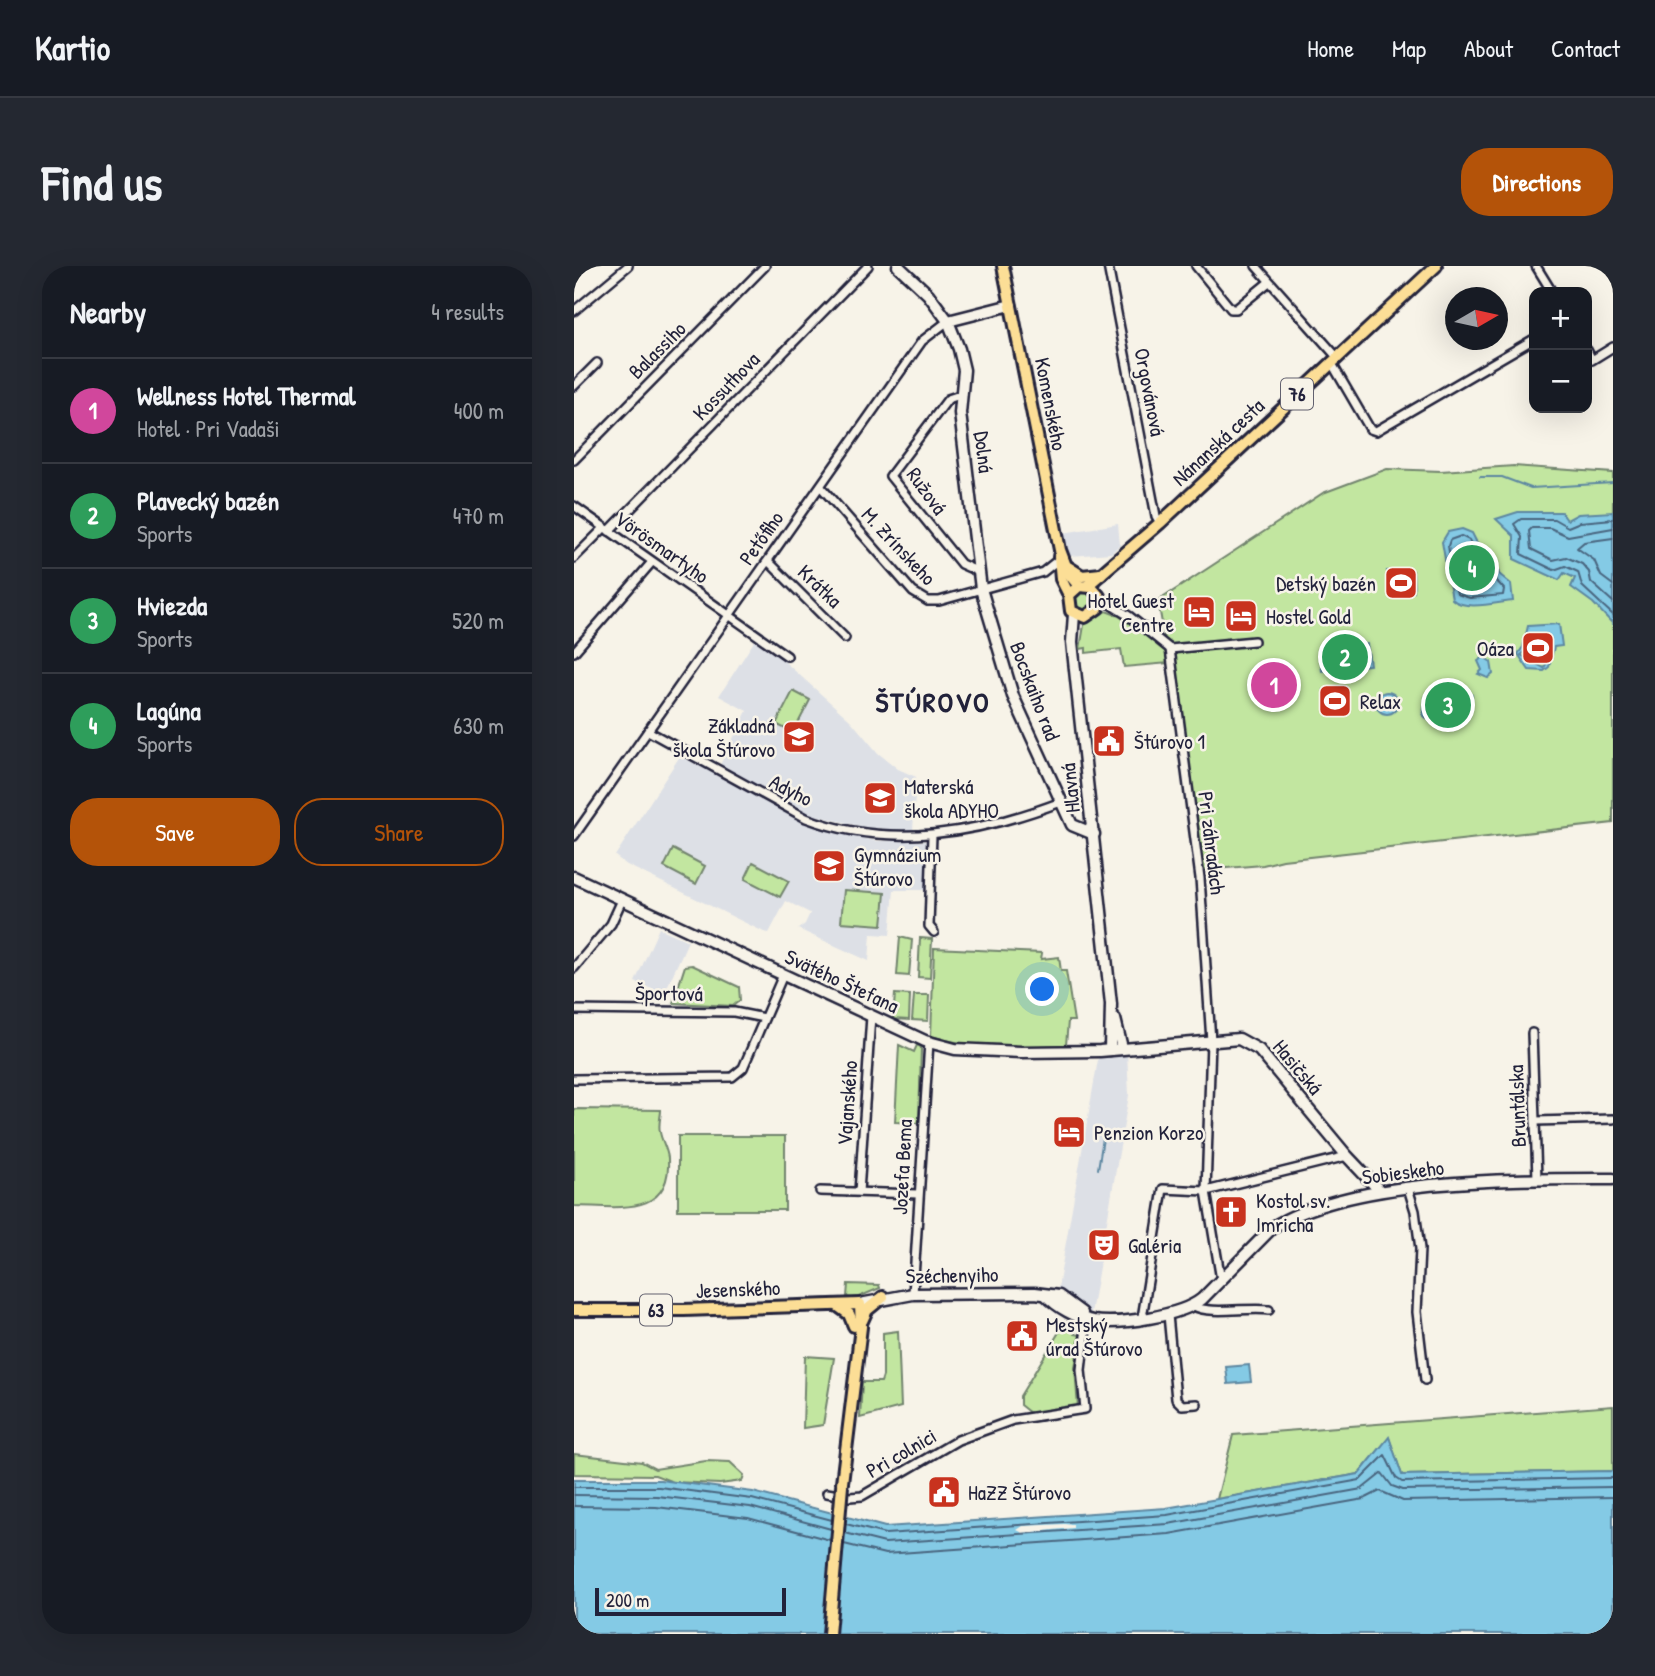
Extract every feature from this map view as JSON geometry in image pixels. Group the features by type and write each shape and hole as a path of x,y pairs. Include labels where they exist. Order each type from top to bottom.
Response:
{"main road":[{"name":"Komenského","path":"1003,266 1061,558 1061,579 1069,595"},
{"name":"Nánanská cesta","path":"1119,560 1436,266"},
{"path":"1061,558 1082,576 1104,573"},
{"path":"1061,558 1083,586 1099,596"},
{"name":"76","path":"1069,595 1119,560"},
{"name":"76","path":"1097,610 1099,596 1119,560"},
{"path":"1069,595 1068,605 1079,616 1097,610"},
{"path":"857,1327 867,1310 883,1297"},
{"path":"838,1306 849,1314 857,1327"},
{"name":"Jesenského","path":"574,1310 838,1306 860,1308"},
{"path":"830,1634 860,1308"}],"street":[{"path":"574,311 628,266"},
{"name":"Balassiho","path":"574,460 765,266"},
{"name":"Kossuthova","path":"574,558 607,529 868,266"},
{"name":"Dolná","path":"898,266 928,294 948,321 964,370 960,395 981,589"},
{"name":"Orgovánová","path":"1108,266 1156,516 1160,523"},
{"path":"1196,266 1231,309 1236,309 1269,282"},
{"path":"1256,266 1334,359 1373,431 1529,342"},
{"path":"1536,266 1549,287"},
{"name":"Petőfiho","path":"574,836 922,341 948,321 1011,305"},
{"path":"1592,360 1613,347"},
{"path":"574,386 597,363"},
{"name":"Ružová","path":"960,395 948,399 890,476 961,564 979,572"},
{"name":"M. Zrínskeho","path":"821,487 919,598 939,601 1043,572"},
{"name":"Vörösmartyho","path":"574,506 787,656"},
{"path":"1043,572 1061,558"},
{"path":"574,652 652,562"},
{"name":"Krátka","path":"769,562 845,638"},
{"path":"1043,572 1054,573 1061,579"},
{"name":"Bocskaiho rad","path":"981,589 1013,696 1061,802"},
{"path":"1099,596 1170,649 1254,641"},
{"path":"1097,610 1113,608"},
{"name":"Hlavná","path":"1079,616 1074,653 1111,1004 1110,1050"},
{"name":"Pri záhradách","path":"1170,649 1200,878 1211,1041 1206,1191 1221,1280"},
{"name":"Adyho","path":"648,732 767,798 831,827 869,835 932,835 978,826 1061,802"},
{"name":"Hlavná","path":"1061,802 1075,829 1094,834"},
{"path":"932,835 929,926 934,932"},
{"name":"Svätého Štefana","path":"574,877 929,1042 972,1050 1110,1050"},
{"path":"574,968 611,924 622,900"},
{"path":"574,1079 732,1077 743,1068 783,975"},
{"name":"Hlavná","path":"1111,1004 1122,1048"},
{"name":"Športová","path":"574,1010 734,1012 764,1018"},
{"name":"Vajanského","path":"859,1192 871,1016"},
{"name":"Bruntálska","path":"1532,1032 1537,1179"},
{"name":"Hasičská","path":"1110,1050 1239,1039 1254,1046 1380,1191"},
{"name":"Jozefa Bema","path":"913,1293 929,1042"},
{"path":"1535,1121 1613,1119"},
{"path":"1142,1318 1163,1189 1206,1191 1347,1156"},
{"name":"Sobieskeho","path":"1046,1295 1073,1314 1087,1319 1168,1315 1194,1306 1260,1238 1284,1220 1380,1191 1537,1179 1613,1180"},
{"path":"1408,1188 1415,1212 1420,1249 1417,1312 1425,1380"},
{"path":"820,1191 918,1194"},
{"name":"Széchenyiho","path":"860,1308 883,1297 913,1293 1046,1295"},
{"name":"Sobieskeho","path":"1194,1306 1202,1311 1247,1307 1269,1310"},
{"path":"1168,1315 1176,1399 1182,1405 1197,1404"},
{"name":"Pri colnici","path":"827,1493 862,1496 958,1440 1013,1420 1084,1409 1081,1370 1087,1319"}],"shaded area":[{"path":"1118,524 1120,545 1111,553 1070,556 1063,533"},
{"name":"Základná škola Štúrovo","path":"755,640 776,654 851,721 878,753 898,769 916,777 913,831 863,827 810,814 720,765 747,711 719,696"},
{"path":"680,756 817,828 876,841 927,841 926,890 894,890 890,935 871,934 869,961 798,929 805,924 810,913 786,901 769,933 764,932 627,865 615,856"},
{"path":"659,928 688,941 664,994 635,982"},
{"path":"1127,1051 1129,1095 1091,1313 1058,1288 1099,1054"}],"green space":[{"path":"1514,466 1613,473 1613,823 1283,860 1263,865 1202,870 1195,866 1169,663 1124,667 1121,649 1086,653 1086,648 1080,649 1084,625 1106,611 1119,616 1167,651 1158,601 1323,493 1387,469 1441,471"},
{"path":"1086,590 1094,595 1096,603 1087,612 1076,609 1073,601 1076,593"},
{"path":"793,691 810,700 793,733 776,724"},
{"path":"673,849 705,866 696,884 664,867"},
{"path":"753,862 789,881 780,897 745,879"},
{"path":"844,890 885,893 882,925 841,922"},
{"path":"900,937 912,940 909,976 897,975"},
{"path":"920,938 932,939 930,978 918,977"},
{"path":"934,948 1042,953 1041,959 1059,957 1061,971 1066,971 1074,1021 1068,1021 1066,1045 981,1046 931,1036"},
{"path":"692,965 739,987 740,1000 733,1006 673,1003 685,966"},
{"path":"895,994 910,995 909,1020 893,1019"},
{"path":"914,995 929,995 928,1021 912,1020"},
{"path":"899,1045 914,1052 917,1045 921,1047 919,1123 895,1122"},
{"path":"574,1109 661,1110 659,1129 668,1158 667,1178 661,1191 651,1200 638,1205 574,1206"},
{"path":"678,1136 785,1136 785,1210 678,1210"},
{"path":"848,1284 879,1285 880,1288 854,1299 847,1297"},
{"path":"1064,1324 1075,1325 1075,1334 1080,1335 1075,1368 1078,1408 1030,1413 1020,1405 1020,1396"},
{"path":"898,1331 901,1407 860,1418 862,1382 881,1382 883,1376 883,1333"},
{"path":"805,1356 834,1358 823,1425 803,1428"},
{"path":"1613,1406 1613,1471 1402,1475 1389,1438 1359,1474 1217,1499 1233,1435"},
{"path":"574,1454 642,1462 655,1469 706,1461 730,1462 744,1475 742,1481 720,1484 673,1482 655,1475 574,1474"}],"water":[{"path":"1518,512 1561,512 1567,520 1578,514 1613,512 1613,624 1593,603 1571,587 1575,578 1564,573 1559,580 1514,559 1514,536 1496,519"},
{"path":"1462,529 1472,533 1480,549 1495,558 1499,574 1511,584 1513,601 1464,605 1452,599 1442,542 1448,532"},
{"name":"Detský bazén","path":"1387,571 1413,571 1414,592 1403,593 1401,585 1397,586 1396,595 1391,595"},
{"name":"Oáza","path":"1559,624 1562,646 1554,647 1549,667 1544,671 1529,670 1518,654 1523,647 1528,626","holes":["1547,649 1552,652 1544,668 1521,655 1527,650 1533,657 1542,658"]},
{"path":"1367,644 1370,665 1322,671 1319,649"},
{"path":"1484,657 1491,662 1493,674 1488,678 1478,674 1482,670 1478,661"},
{"name":"Relax","path":"1343,688 1346,712 1327,714 1324,690"},
{"path":"1462,688 1472,695 1469,717 1433,724 1423,715 1426,694 1433,689 1451,692"},
{"path":"1387,692 1395,695 1398,703 1395,711 1387,714 1379,711 1376,703 1379,695"},
{"path":"1249,1365 1251,1382 1228,1384 1226,1367"},
{"path":"1389,1437 1402,1475 1613,1471 1613,1634 574,1634 574,1480 660,1480 753,1492 885,1527 1166,1508 1359,1474"}],"pier":[{"path":"1073,1525 1073,1528 1023,1533 1017,1530 1023,1526"}],"waterway":[{"path":"1480,477 1502,477 1531,488 1613,483"},
{"path":"1098,1169 1104,1132"}],"place":[{"name":"Lagúna","path":"1472,568"},
{"name":"Detský bazén","path":"1401,583"},
{"name":"Hotel Guest Centre","path":"1199,612"},
{"name":"Hostel Gold","path":"1241,616"},
{"name":"Oáza","path":"1538,648"},
{"name":"Plavecký bazén","path":"1345,657"},
{"name":"Wellness Hotel Thermal","path":"1274,685"},
{"name":"Relax","path":"1335,701"},
{"name":"Hviezda","path":"1448,705"},
{"name":"Základná škola Štúrovo","path":"799,737"},
{"name":"Štúrovo 1","path":"1109,741"},
{"name":"Materská škola ADYHO","path":"880,798"},
{"name":"Gymnázium Štúrovo","path":"829,866"},
{"name":"Penzion Korzo","path":"1069,1132"},
{"name":"Kostol sv. Imricha","path":"1231,1212"},
{"name":"Galéria","path":"1104,1245"},
{"name":"Mestský úrad Štúrovo","path":"1022,1336"},
{"name":"HaZZ Štúrovo","path":"944,1492"}],"district":[{"name":"ŠTÚROVO","path":"933,702"}]}
